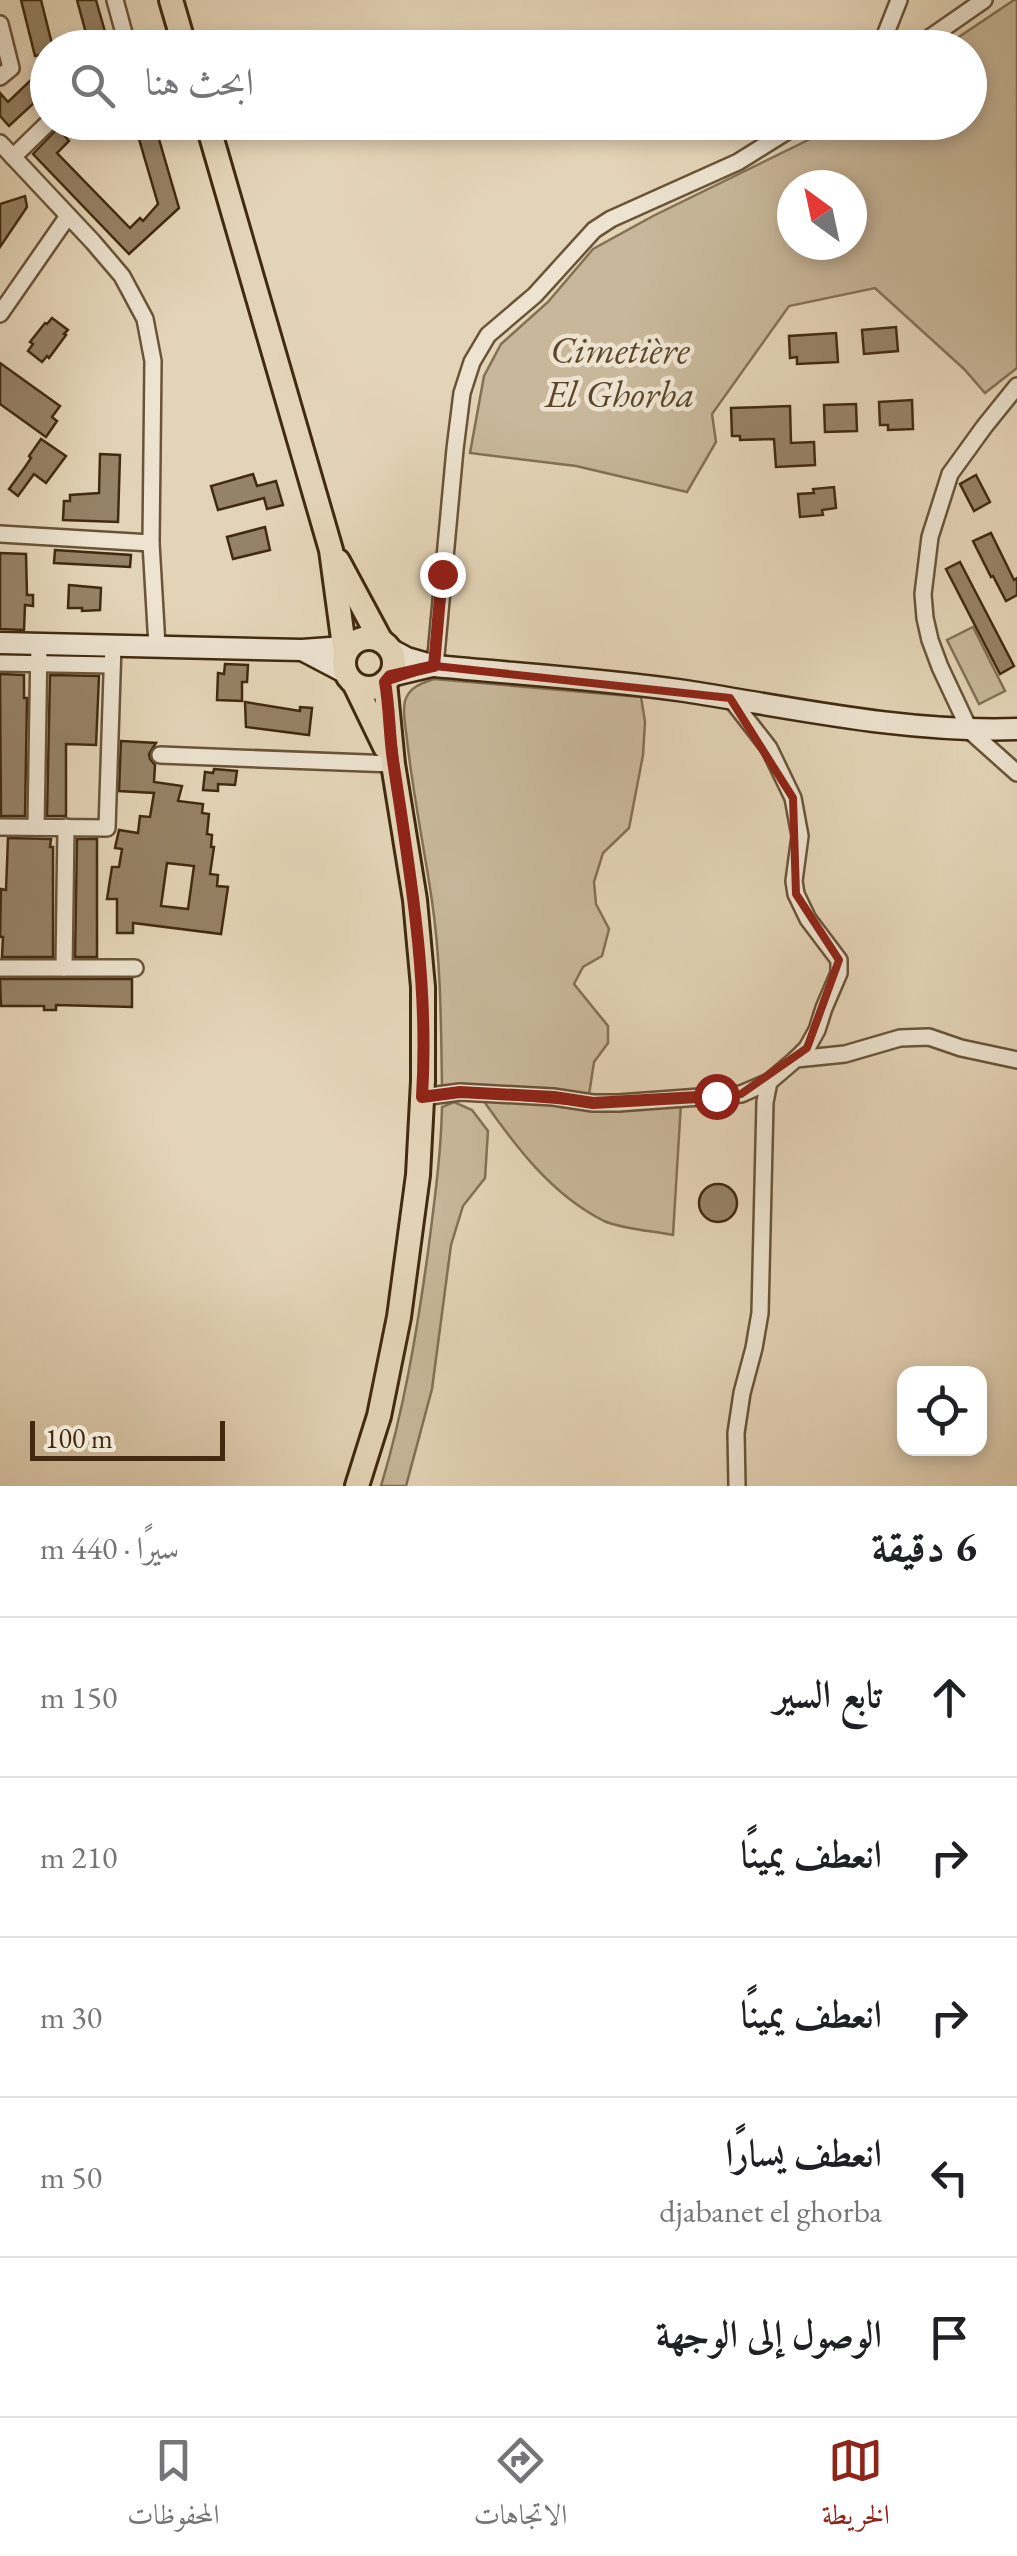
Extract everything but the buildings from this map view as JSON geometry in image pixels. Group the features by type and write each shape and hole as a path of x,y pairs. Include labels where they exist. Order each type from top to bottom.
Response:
{"main road":[{"path":"172,0 181,30"},
{"path":"212,140 331,550 339,654 393,764"},
{"path":"331,550 394,663 388,679 393,764 415,900 423,987 418,1175 399,1316 380,1416 357,1486"},
{"path":"0,643 39,653 112,655 156,646 339,654 368,638 406,658 434,666 660,688 886,722 970,731 1017,730"},
{"path":"339,654 370,688 434,666"}],"street":[{"path":"115,0 123,30"},
{"path":"887,30 899,0"},
{"path":"942,30 984,0"},
{"path":"0,24 11,68 0,77"},
{"path":"30,133 4,148 122,276 150,338 156,646"},
{"path":"434,666 462,393 472,362 488,335 535,295 594,230 738,162 773,140"},
{"path":"0,314 68,216"},
{"path":"1017,386 950,474 930,537 924,575 930,640 970,731 1017,773"},
{"path":"0,534 151,543"},
{"path":"0,663 39,653 36,827"},
{"path":"0,827 107,828 112,655"},
{"path":"422,1097 460,1092 618,1103 741,1094 768,1082 807,1048 839,973 839,960 808,918 796,894 800,836 793,798 768,748 730,698"},
{"path":"160,755 393,764"},
{"path":"64,968 66,827"},
{"path":"0,968 135,968"},
{"path":"796,1060 845,1054 900,1038 929,1036 961,1048 1017,1060"},
{"path":"737,1486 738,1419 760,1313 768,1082"}],"highlighted area":[{"path":"435,666 730,698 793,798 796,894 839,960 807,1048 741,1094 593,1103 460,1092 422,1097 423,987 385,682"}],"green space":[{"name":"Cimetière El Ghorba","path":"1017,0 1017,368 985,393 875,288 789,306 712,414 716,442 687,492 576,466 470,453 484,376 501,344 548,302 593,249 808,140 987,140 987,30 969,30"},
{"path":"973,627 1005,691 979,704 947,640"},
{"path":"434,679 641,697 645,722 643,755 629,828 603,853 594,882 596,904 609,929 602,956 583,967 574,984 608,1026 608,1043 594,1062 589,1095 464,1084 442,1086 435,924 404,710 410,692"},
{"path":"483,1100 597,1111 681,1103 673,1235 611,1224 568,1198 536,1168"},
{"path":"454,1102 472,1110 488,1131 485,1178 463,1206 451,1245 432,1389 406,1486 381,1486 403,1399 419,1311 437,1180 442,1107"}],"route":[{"path":"442,574 434,666 390,676 385,682 423,987 422,1097 460,1092 618,1103 716,1096"}]}
